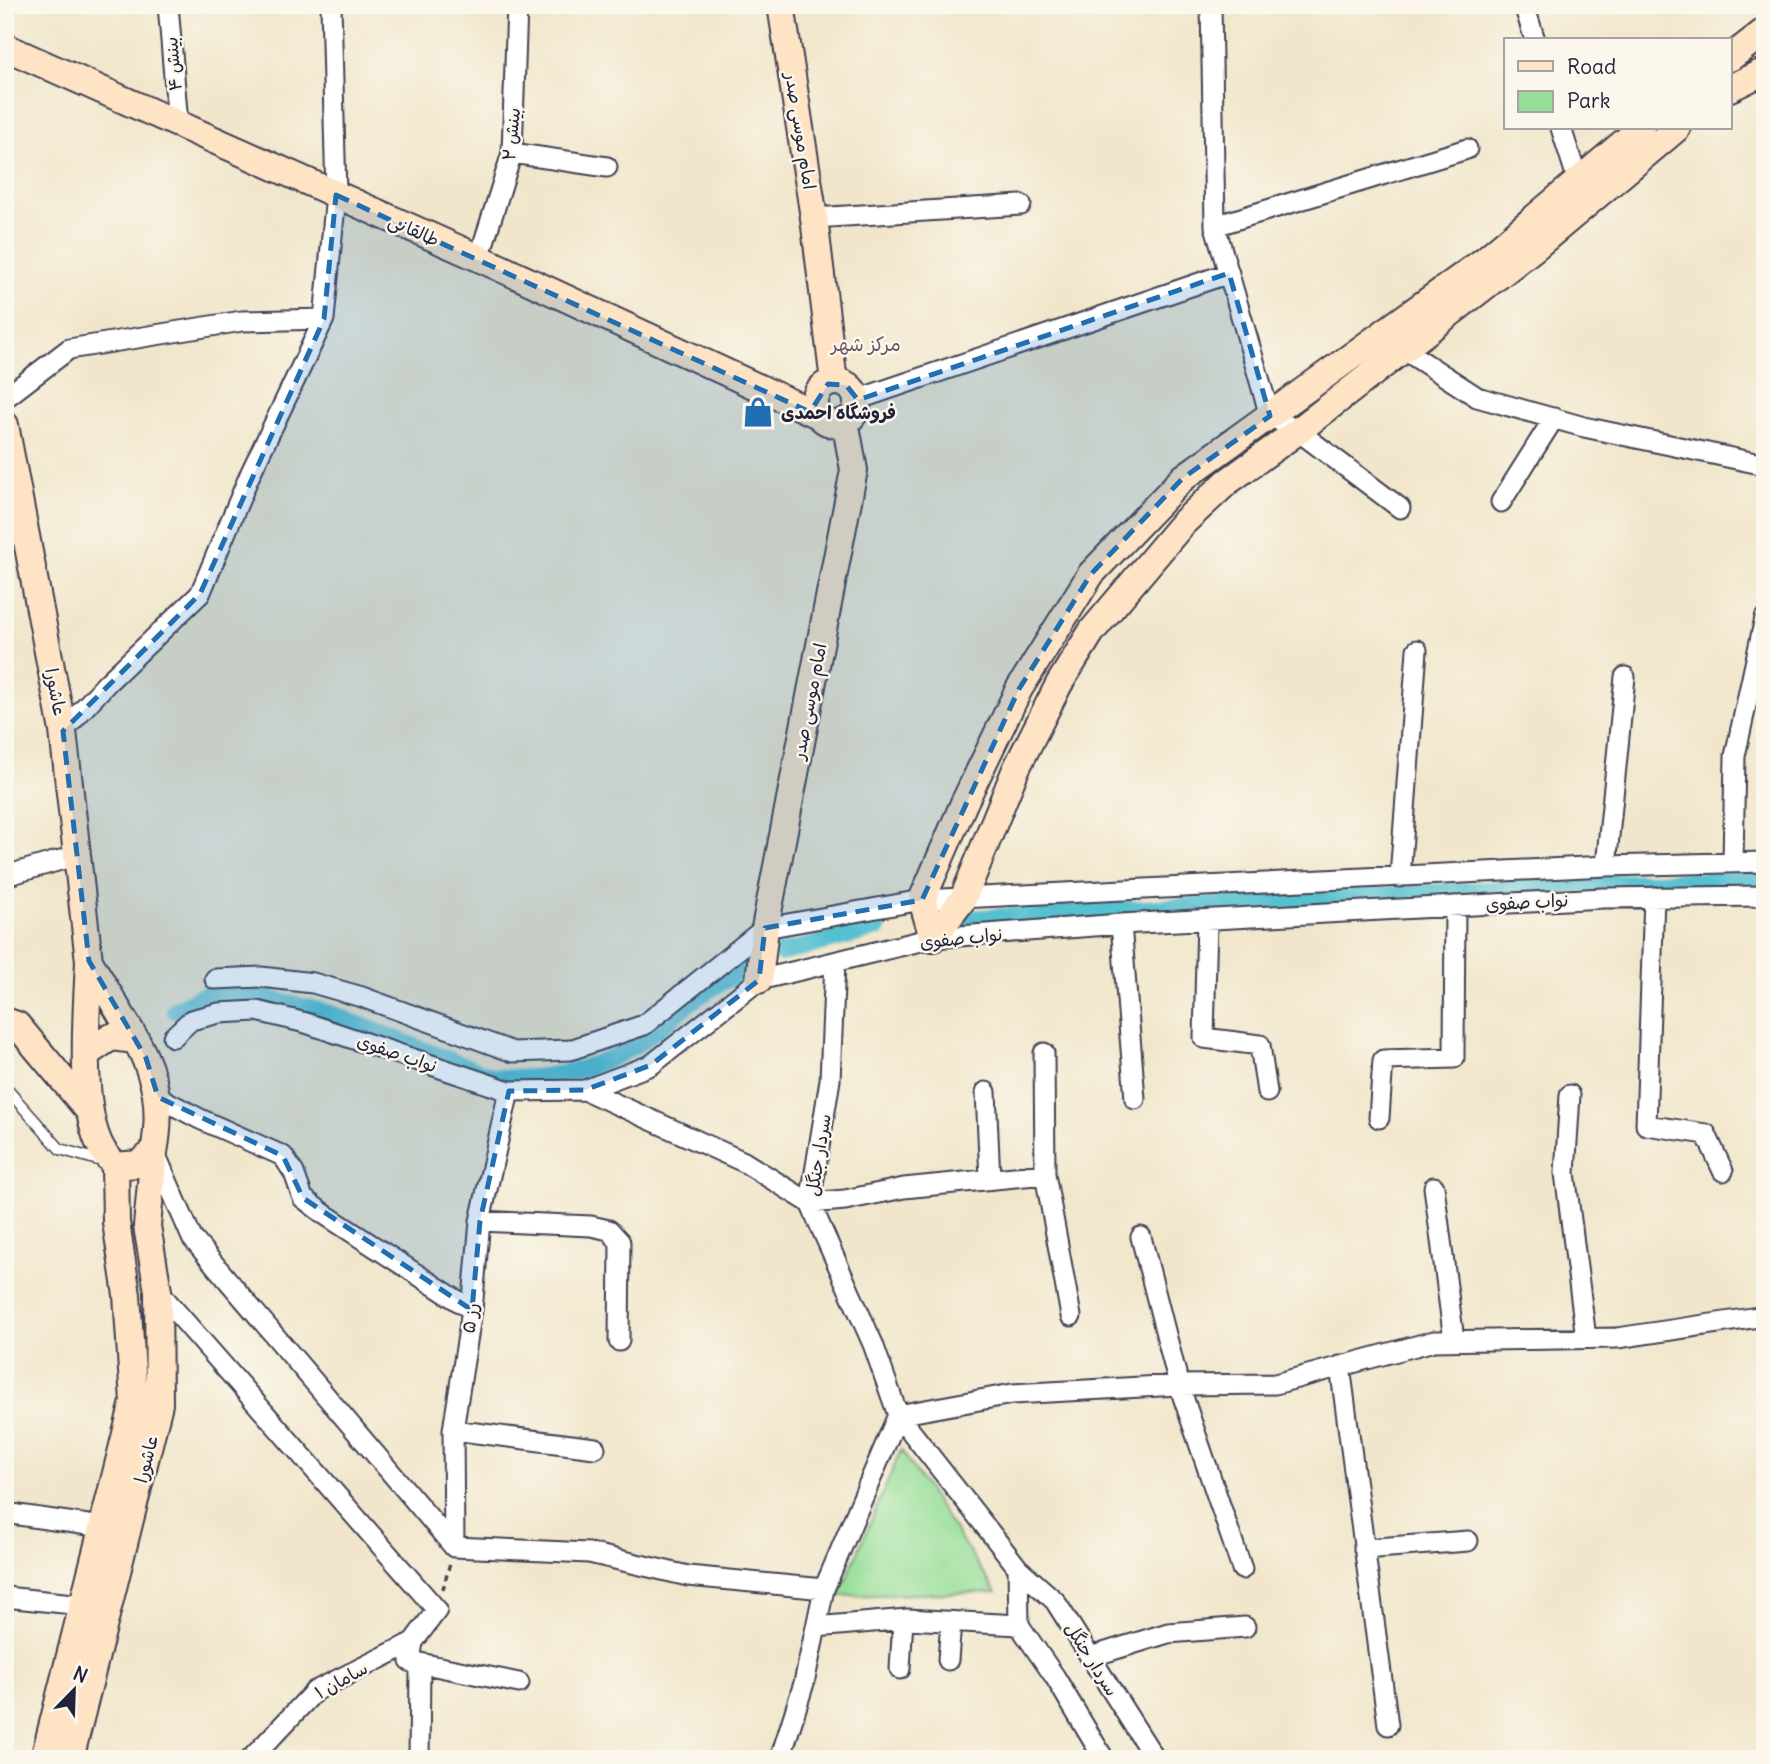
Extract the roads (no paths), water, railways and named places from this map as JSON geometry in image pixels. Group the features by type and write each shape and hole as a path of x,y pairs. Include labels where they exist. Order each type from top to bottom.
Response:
{"street":[{"name":"بینش ۴","path":"169,5 178,124"},
{"path":"63,731 107,683 200,594 251,472 324,319 336,195 331,5"},
{"name":"بینش ۲","path":"479,258 512,153 517,5"},
{"name":"امام موسی صدر","path":"759,980 765,928 854,470 841,413 815,405 822,387 834,382 814,218 781,5"},
{"path":"1211,5 1215,226 1270,416 1298,431 1399,508"},
{"path":"1524,5 1534,38"},
{"path":"1732,56 1765,31"},
{"name":"طالقانی","path":"5,47 479,258 841,413"},
{"path":"1732,87 1765,71"},
{"path":"1562,130 1578,181"},
{"path":"933,938 922,900 964,803 1019,689 1091,574 1182,478 1486,259 1639,130"},
{"path":"933,938 963,899 1016,769 1059,684 1092,631 1183,523 1227,482 1298,431 1533,249 1674,130"},
{"path":"1215,226 1467,149"},
{"path":"512,153 607,167"},
{"path":"814,218 1021,205"},
{"path":"841,413 1229,273"},
{"path":"5,398 69,349 242,321 324,319"},
{"path":"1403,349 1477,397 1553,418 1765,465"},
{"path":"834,382 846,385 855,394 841,413"},
{"path":"1502,502 1553,418"},
{"name":"عاشورا","path":"5,425 63,731 89,961 86,1054 89,1111"},
{"path":"1733,863 1735,756 1765,618"},
{"path":"1400,877 1417,650"},
{"path":"1606,866 1625,677"},
{"path":"5,876 78,855"},
{"name":"نواب صفوی","path":"215,979 261,977 313,983 362,997 513,1052 570,1050 644,1025 765,928 922,900 1606,866 1765,862"},
{"name":"نواب صفوی","path":"173,1037 191,1020 219,1013 257,1011 306,1023 509,1091 585,1090 651,1065 759,980 933,938 1455,906 1765,895"},
{"path":"1654,897 1646,1125 1706,1134 1723,1171"},
{"path":"1379,1118 1383,1060 1454,1058 1455,906"},
{"path":"1207,920 1204,1038 1260,1045 1267,1092"},
{"path":"1121,925 1135,1099"},
{"name":"عاشورا","path":"70,1759 159,1404 158,1290 147,1226 159,1128 158,1097 146,1058 89,961"},
{"name":"سردار جنگل","path":"835,962 830,1080 810,1203 873,1344 898,1415 1018,1568 1055,1601 1155,1759"},
{"path":"5,1021 17,1025 89,1111 101,1147 115,1166 138,1164 154,1152 192,1238 454,1547 589,1553 688,1576 824,1589"},
{"path":"86,1054 111,1037 136,1041"},
{"path":"1044,1053 1045,1174 1071,1316"},
{"path":"585,1090 744,1162 810,1203 845,1200 904,1188 1045,1174"},
{"name":"رز ۵","path":"454,1547 453,1430 472,1310 480,1221 509,1091"},
{"path":"986,1092 990,1179"},
{"path":"1570,1095 1565,1173 1586,1338"},
{"path":"158,1097 283,1156 294,1173 303,1198 472,1310"},
{"name":"عاشورا","path":"44,1759 134,1402 127,1294 116,1222 115,1166"},
{"path":"1434,1187 1454,1340"},
{"path":"480,1221 591,1226 609,1230 620,1242 619,1341"},
{"path":"1141,1237 1179,1385 1242,1569"},
{"path":"127,1294 158,1290"},
{"name":"سامان ۱","path":"158,1290 437,1610 411,1651 315,1691 251,1759"},
{"path":"780,1759 804,1683 824,1589 898,1415 1012,1394 1179,1385 1275,1384 1434,1341 1617,1338 1765,1316"},
{"path":"1339,1366 1388,1725"},
{"path":"453,1430 594,1448"},
{"path":"5,1513 102,1527"},
{"path":"1364,1549 1468,1541"},
{"path":"1018,1568 1019,1625 1055,1676 1104,1759"},
{"path":"5,1597 83,1605"},
{"path":"816,1627 903,1620 1019,1625"},
{"path":"901,1669 903,1620"},
{"path":"948,1660 951,1622"},
{"path":"1090,1657 1168,1633 1245,1627"},
{"path":"411,1651 519,1683"},
{"path":"411,1651 419,1667 419,1759"}],"lane":[{"path":"5,1087 61,1149 115,1166"}],"waterway":[{"path":"942,920 1606,883 1765,879"},
{"path":"781,953 878,928"},
{"path":"175,1010 207,994 261,997 328,1013 492,1077 534,1078 576,1070 615,1056 634,1046 696,998 744,968"}],"place":[{"name":"فروشگاه احمدی","path":"758,412"}],"district":[{"name":"مرکز شهر","path":"866,344"}]}
